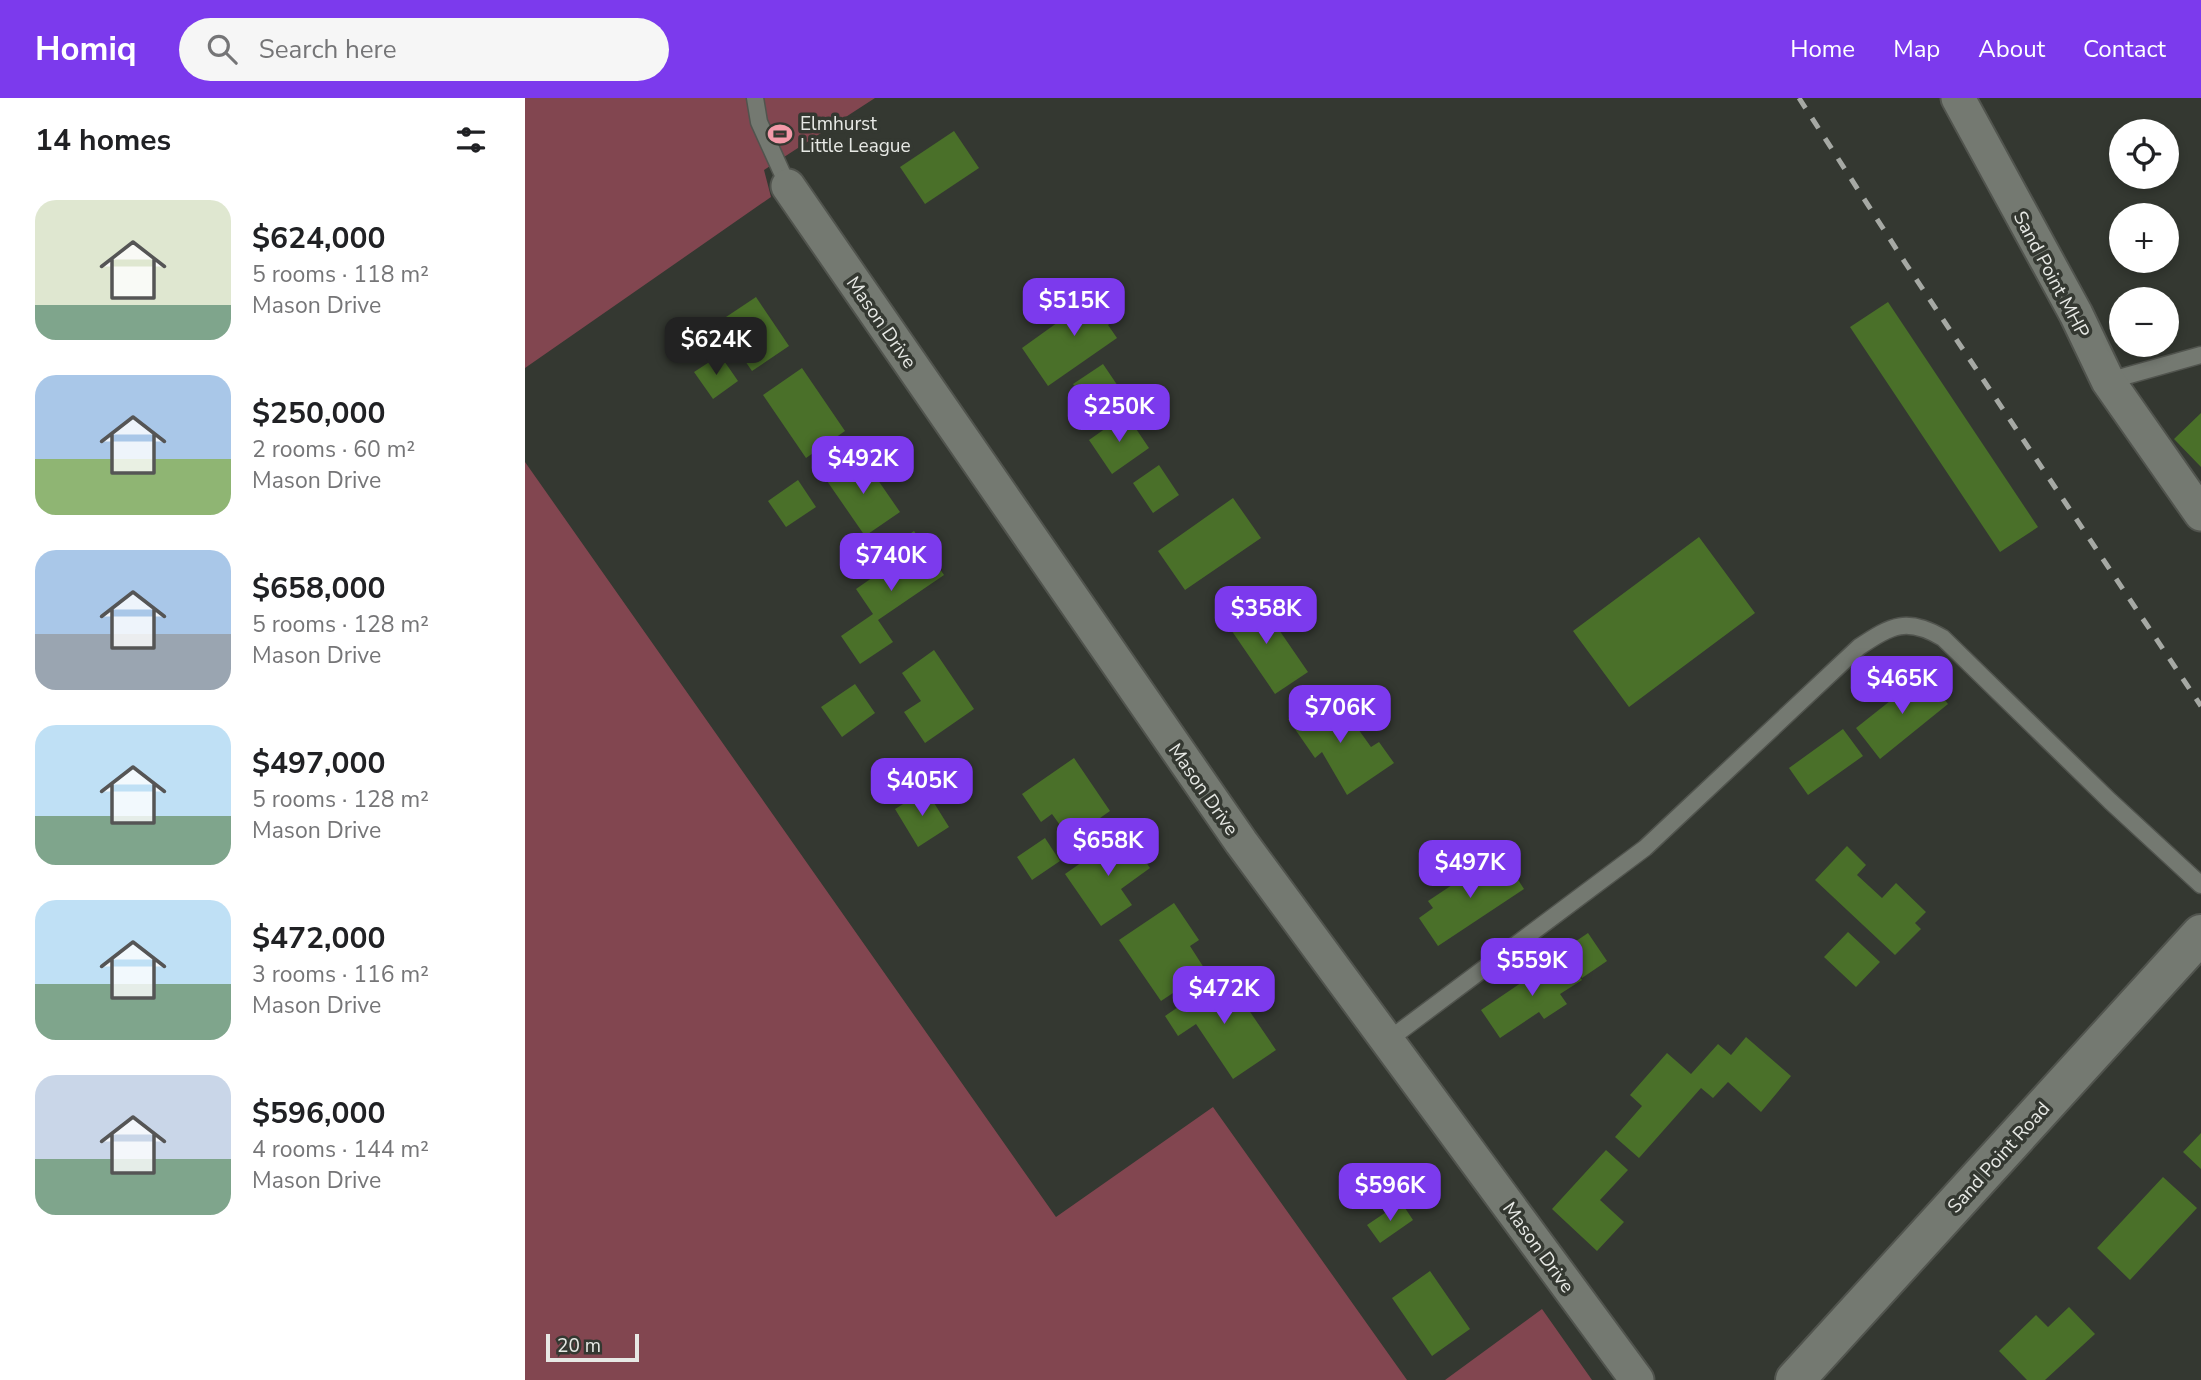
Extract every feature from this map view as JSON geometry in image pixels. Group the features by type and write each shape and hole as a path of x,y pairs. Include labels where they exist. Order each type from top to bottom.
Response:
{"street":[{"name":"Sand Point MHP","path":"1958,98 2075,314 2108,381 2201,514"},
{"name":"Mason Drive","path":"788,186 1241,842 1637,1380"},
{"name":"Sand Point Road","path":"1795,1380 2201,934"}],"lane":[{"path":"755,98 759,121 788,186"},
{"path":"2108,381 2201,355"},
{"path":"1387,1041 1645,848 1859,647 1881,632 1903,625 1924,627 1943,638 2110,801 2201,885"}],"shaded area":[{"path":"525,98 875,98 764,170 771,197 525,368"},
{"path":"525,462 1056,1217 1213,1107 1407,1380 525,1380"},
{"path":"1542,1309 1592,1380 1445,1380"}],"building":[{"path":"954,131 979,168 925,204 900,167"},
{"path":"1104,289 1122,315 1108,325 1117,338 1048,386 1022,348"},
{"path":"756,297 789,346 752,371 734,345 723,351 708,329"},
{"path":"1888,302 2038,527 2000,552 1850,327"},
{"path":"720,355 738,381 713,399 694,372"},
{"path":"1103,364 1122,392 1092,412 1073,384"},
{"path":"802,368 845,431 806,458 763,395"},
{"path":"2201,413 2201,467 2174,439"},
{"path":"1126,414 1149,448 1112,474 1089,440"},
{"path":"862,457 900,512 865,536 827,481"},
{"path":"1159,465 1179,495 1153,513 1133,483"},
{"path":"798,480 816,507 786,527 768,501"},
{"path":"1233,498 1261,538 1185,590 1158,551"},
{"path":"914,531 944,575 878,620 893,642 860,664 841,636 873,614 856,589 889,566 881,554"},
{"path":"1699,537 1755,613 1629,707 1573,631"},
{"path":"1257,598 1308,672 1275,694 1225,621"},
{"path":"934,650 974,709 925,743 904,712 921,701 902,673"},
{"path":"1924,674 1948,704 1880,759 1856,728"},
{"path":"855,684 875,713 842,737 821,707"},
{"path":"1319,697 1335,720 1346,712 1371,747 1379,742 1394,763 1347,795 1322,752 1315,758 1288,719"},
{"path":"1843,729 1863,756 1808,795 1789,768"},
{"path":"1074,758 1110,811 1070,839 1052,814 1041,822 1022,794"},
{"path":"926,790 949,827 918,847 895,809"},
{"path":"1125,832 1150,868 1121,889 1132,905 1101,926 1065,874"},
{"path":"1045,838 1060,861 1032,880 1017,857"},
{"path":"1847,846 1866,865 1857,875 1882,898 1896,883 1926,912 1915,923 1921,929 1895,955 1815,880"},
{"path":"1502,855 1524,889 1438,946 1419,918 1433,908 1428,901 1488,861 1490,864"},
{"path":"1174,903 1199,940 1190,946 1206,971 1161,1001 1119,940"},
{"path":"1848,932 1880,962 1856,987 1824,957"},
{"path":"1588,933 1607,961 1582,978 1563,950"},
{"path":"1559,957 1567,970 1572,966 1582,980 1560,994 1567,1004 1544,1019 1539,1012 1500,1038 1481,1010"},
{"path":"1225,975 1276,1050 1233,1079 1196,1024 1178,1036 1165,1016"},
{"path":"1746,1037 1791,1076 1761,1112 1728,1082 1713,1098 1701,1088 1639,1158 1615,1137 1642,1106 1630,1095 1667,1053 1691,1074 1718,1044 1731,1055"},
{"path":"2201,1133 2201,1169 2183,1152"},
{"path":"1606,1150 1628,1170 1600,1200 1624,1222 1597,1251 1552,1209"},
{"path":"2163,1177 2197,1208 2130,1280 2097,1248"},
{"path":"1401,1202 1413,1220 1380,1243 1367,1225"},
{"path":"1430,1271 1470,1329 1432,1356 1392,1298"},
{"path":"2069,1307 2095,1334 2045,1380 2027,1380 1999,1351 2036,1315 2048,1327"}],"railway":[{"path":"1799,98 1906,264 2201,706"}],"place":[{"name":"Elmhurst Little League","path":"780,134"}]}
